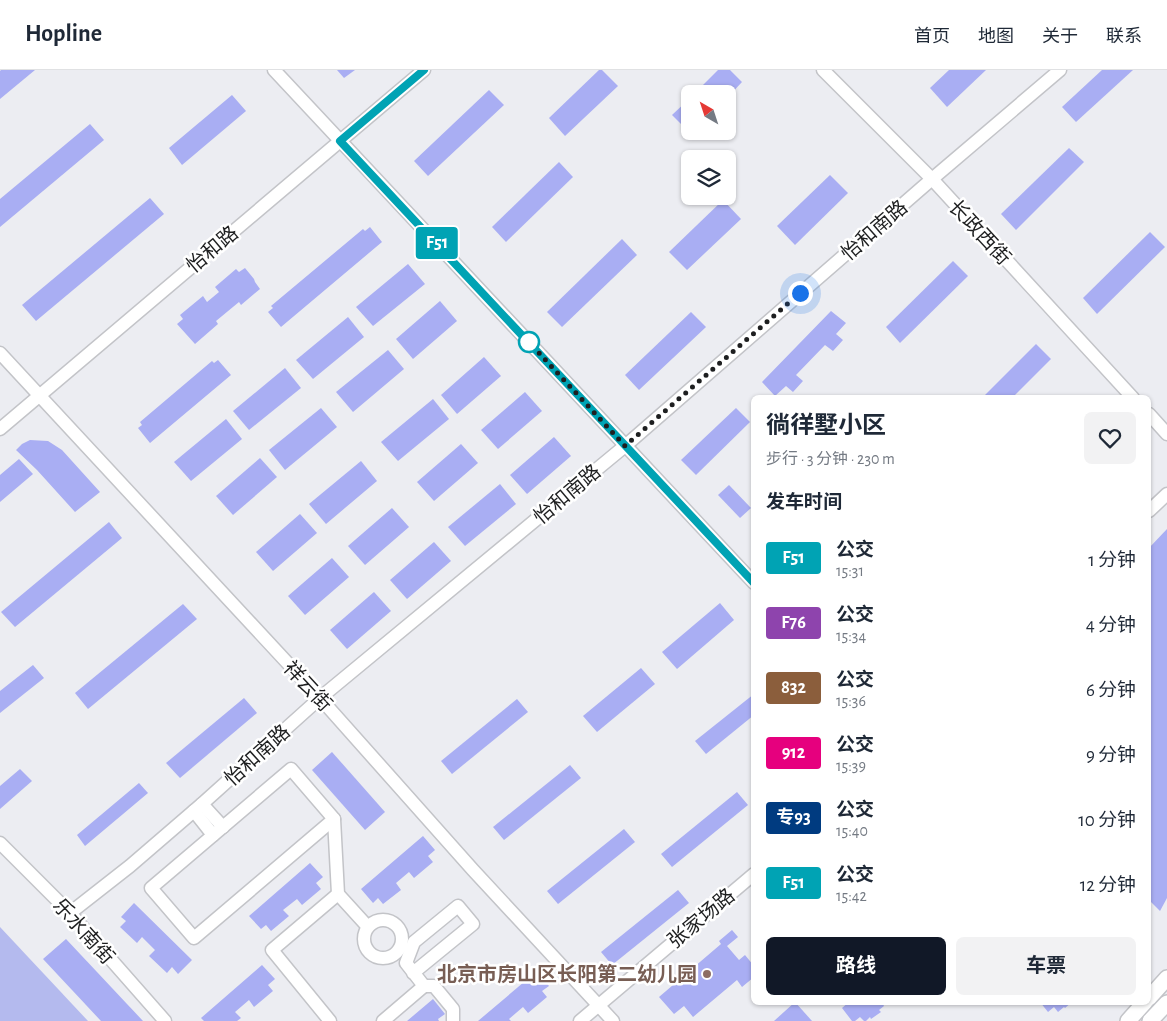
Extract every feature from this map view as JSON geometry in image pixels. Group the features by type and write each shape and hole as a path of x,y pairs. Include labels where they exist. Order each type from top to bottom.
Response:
{"main road":[{"path":"1151,995 1167,978"},
{"path":"1152,1019 1167,1003"},
{"path":"1128,1021 1141,1005"}],"street":[{"path":"274,70 751,581"},
{"name":"怡和路","path":"0,429 424,70"},
{"name":"长政西街","path":"824,70 932,179 1130,395"},
{"name":"怡和南路","path":"70,913 130,866 198,808 320,698 625,446 1060,70"},
{"name":"祥云街","path":"0,353 320,698 613,1021"},
{"path":"1151,416 1167,434"},
{"path":"1151,509 1167,494"},
{"path":"334,819 194,938 151,888 291,769 334,819 338,894 368,927"},
{"path":"198,808 223,827"},
{"path":"198,808 213,835"},
{"name":"乐水南街","path":"0,843 70,913 165,1021"},
{"name":"张家场路","path":"580,1021 751,877"},
{"path":"330,1021 272,950 338,894"},
{"path":"413,973 473,924 458,906 404,952 387,957 380,958 369,952 365,946 365,933 368,927 377,920 394,923 398,927 402,938 401,944 404,952 406,964 413,973 424,986"},
{"path":"383,1021 424,986 434,986 453,1009 453,1021"},
{"path":"1145,1005 1152,1019"}],"shaded area":[{"path":"0,927 88,1021 0,1021"}],"building":[{"path":"1,70 35,70 0,99"},
{"path":"337,70 355,70 344,78"},
{"path":"599,70 602,70 618,86 565,136 549,118"},
{"path":"718,70 730,70 742,82 736,88 736,85 703,85"},
{"path":"949,70 986,70 947,107 930,88"},
{"path":"1102,70 1133,70 1076,122 1062,107"},
{"path":"489,90 504,105 428,176 414,161"},
{"path":"232,95 246,111 182,165 169,148"},
{"path":"681,106 681,124 672,115"},
{"path":"90,124 104,140 0,227 0,199"},
{"path":"1069,148 1084,162 1016,230 1001,214"},
{"path":"559,162 573,177 506,242 492,227"},
{"path":"830,175 848,193 795,245 777,226"},
{"path":"150,198 164,214 36,321 22,305"},
{"path":"718,205 728,205 741,219 687,270 669,252"},
{"path":"370,227 382,242 281,327 268,312 273,308 271,306 363,229 365,231"},
{"path":"1150,232 1165,247 1097,314 1083,298"},
{"path":"622,239 637,255 562,327 547,312"},
{"path":"953,261 968,276 900,343 886,327"},
{"path":"408,264 425,284 373,326 356,307"},
{"path":"245,268 260,289 241,305 239,302 216,321 218,324 195,344 177,324 183,319 180,315 203,296 207,302 219,292 215,287 236,269 239,272"},
{"path":"440,301 457,321 413,359 396,339"},
{"path":"831,311 846,323 836,334 843,340 833,351 825,345 796,375 803,381 793,392 786,386 774,395 762,382"},
{"path":"691,312 706,327 639,390 625,375"},
{"path":"348,317 364,337 313,379 296,360"},
{"path":"1036,344 1051,359 1015,395 985,395"},
{"path":"388,350 404,369 353,412 336,392"},
{"path":"484,357 501,376 457,414 441,395"},
{"path":"218,360 231,375 150,443 138,428 142,425 140,422 212,361 214,363"},
{"path":"285,368 301,388 249,430 233,411"},
{"path":"525,392 542,411 498,449 481,430"},
{"path":"433,399 449,419 398,461 381,442"},
{"path":"321,408 337,427 285,470 269,450"},
{"path":"736,408 750,422 696,475 681,460"},
{"path":"226,419 242,439 191,481 174,462"},
{"path":"554,437 571,456 527,494 510,475"},
{"path":"30,440 48,441 62,450 100,492 75,512 16,450"},
{"path":"461,444 478,463 434,501 417,482"},
{"path":"260,458 277,477 233,515 216,496"},
{"path":"19,459 33,474 0,502 0,475"},
{"path":"361,461 377,481 326,524 309,504"},
{"path":"500,484 516,504 465,546 448,527"},
{"path":"729,485 751,508 740,518 718,495"},
{"path":"392,508 409,527 365,565 348,546"},
{"path":"300,514 317,533 273,571 256,552"},
{"path":"109,522 122,538 15,627 1,612"},
{"path":"1167,529 1167,898 1160,911 1151,902 1151,546"},
{"path":"434,542 451,561 407,599 390,580"},
{"path":"332,558 349,577 305,615 288,596"},
{"path":"374,592 391,611 347,649 330,630"},
{"path":"720,603 734,620 677,669 662,652"},
{"path":"183,604 197,619 88,709 75,693"},
{"path":"33,665 44,678 0,713 0,691"},
{"path":"641,668 655,684 597,732 583,716"},
{"path":"751,696 751,717 706,754 695,741"},
{"path":"244,698 257,713 180,778 166,763"},
{"path":"517,699 528,712 452,774 441,761"},
{"path":"332,752 385,812 365,830 312,770"},
{"path":"570,765 581,778 504,840 493,827"},
{"path":"20,769 32,781 0,809 0,786"},
{"path":"139,783 148,793 85,846 77,835"},
{"path":"737,792 748,805 672,867 661,854"},
{"path":"624,829 635,842 558,904 547,891"},
{"path":"423,836 435,850 428,856 433,862 414,878 409,872 396,883 401,890 383,904 378,898 373,903 361,889"},
{"path":"310,863 323,877 316,883 321,889 302,905 297,899 283,910 289,916 271,931 266,925 261,929 249,916"},
{"path":"678,890 689,903 612,965 601,952"},
{"path":"134,903 192,960 178,974 172,967 167,973 149,956 155,950 142,937 137,943 120,927 126,921 121,917"},
{"path":"732,930 738,937 727,946 739,960 745,955 751,962 751,980 742,987 737,980 693,1017 684,1006 674,1014 659,997 721,944 719,941"},
{"path":"66,939 143,1021 101,1021 43,959"},
{"path":"262,965 275,979 268,985 273,991 254,1007 249,1000 235,1012 241,1018 237,1021 204,1021 201,1018"},
{"path":"537,971 549,986 542,991 547,997 528,1013 523,1007 509,1019 511,1021 478,1021"},
{"path":"433,999 445,1014 438,1019 439,1021 407,1021"},
{"path":"792,1005 798,1005 812,1021 774,1021"},
{"path":"846,1005 884,1006 879,1010 881,1012 866,1021 860,1017 852,1021 842,1008"},
{"path":"1042,1005 1068,1005 1058,1012 1054,1007 1048,1012"}],"bus line":[{"name":"F51","path":"424,70 340,141 751,580"}],"place":[{"name":"北京市房山区长阳第二幼儿园","path":"707,974"}],"route":[{"path":"529,342 625,446 800,293"}]}
